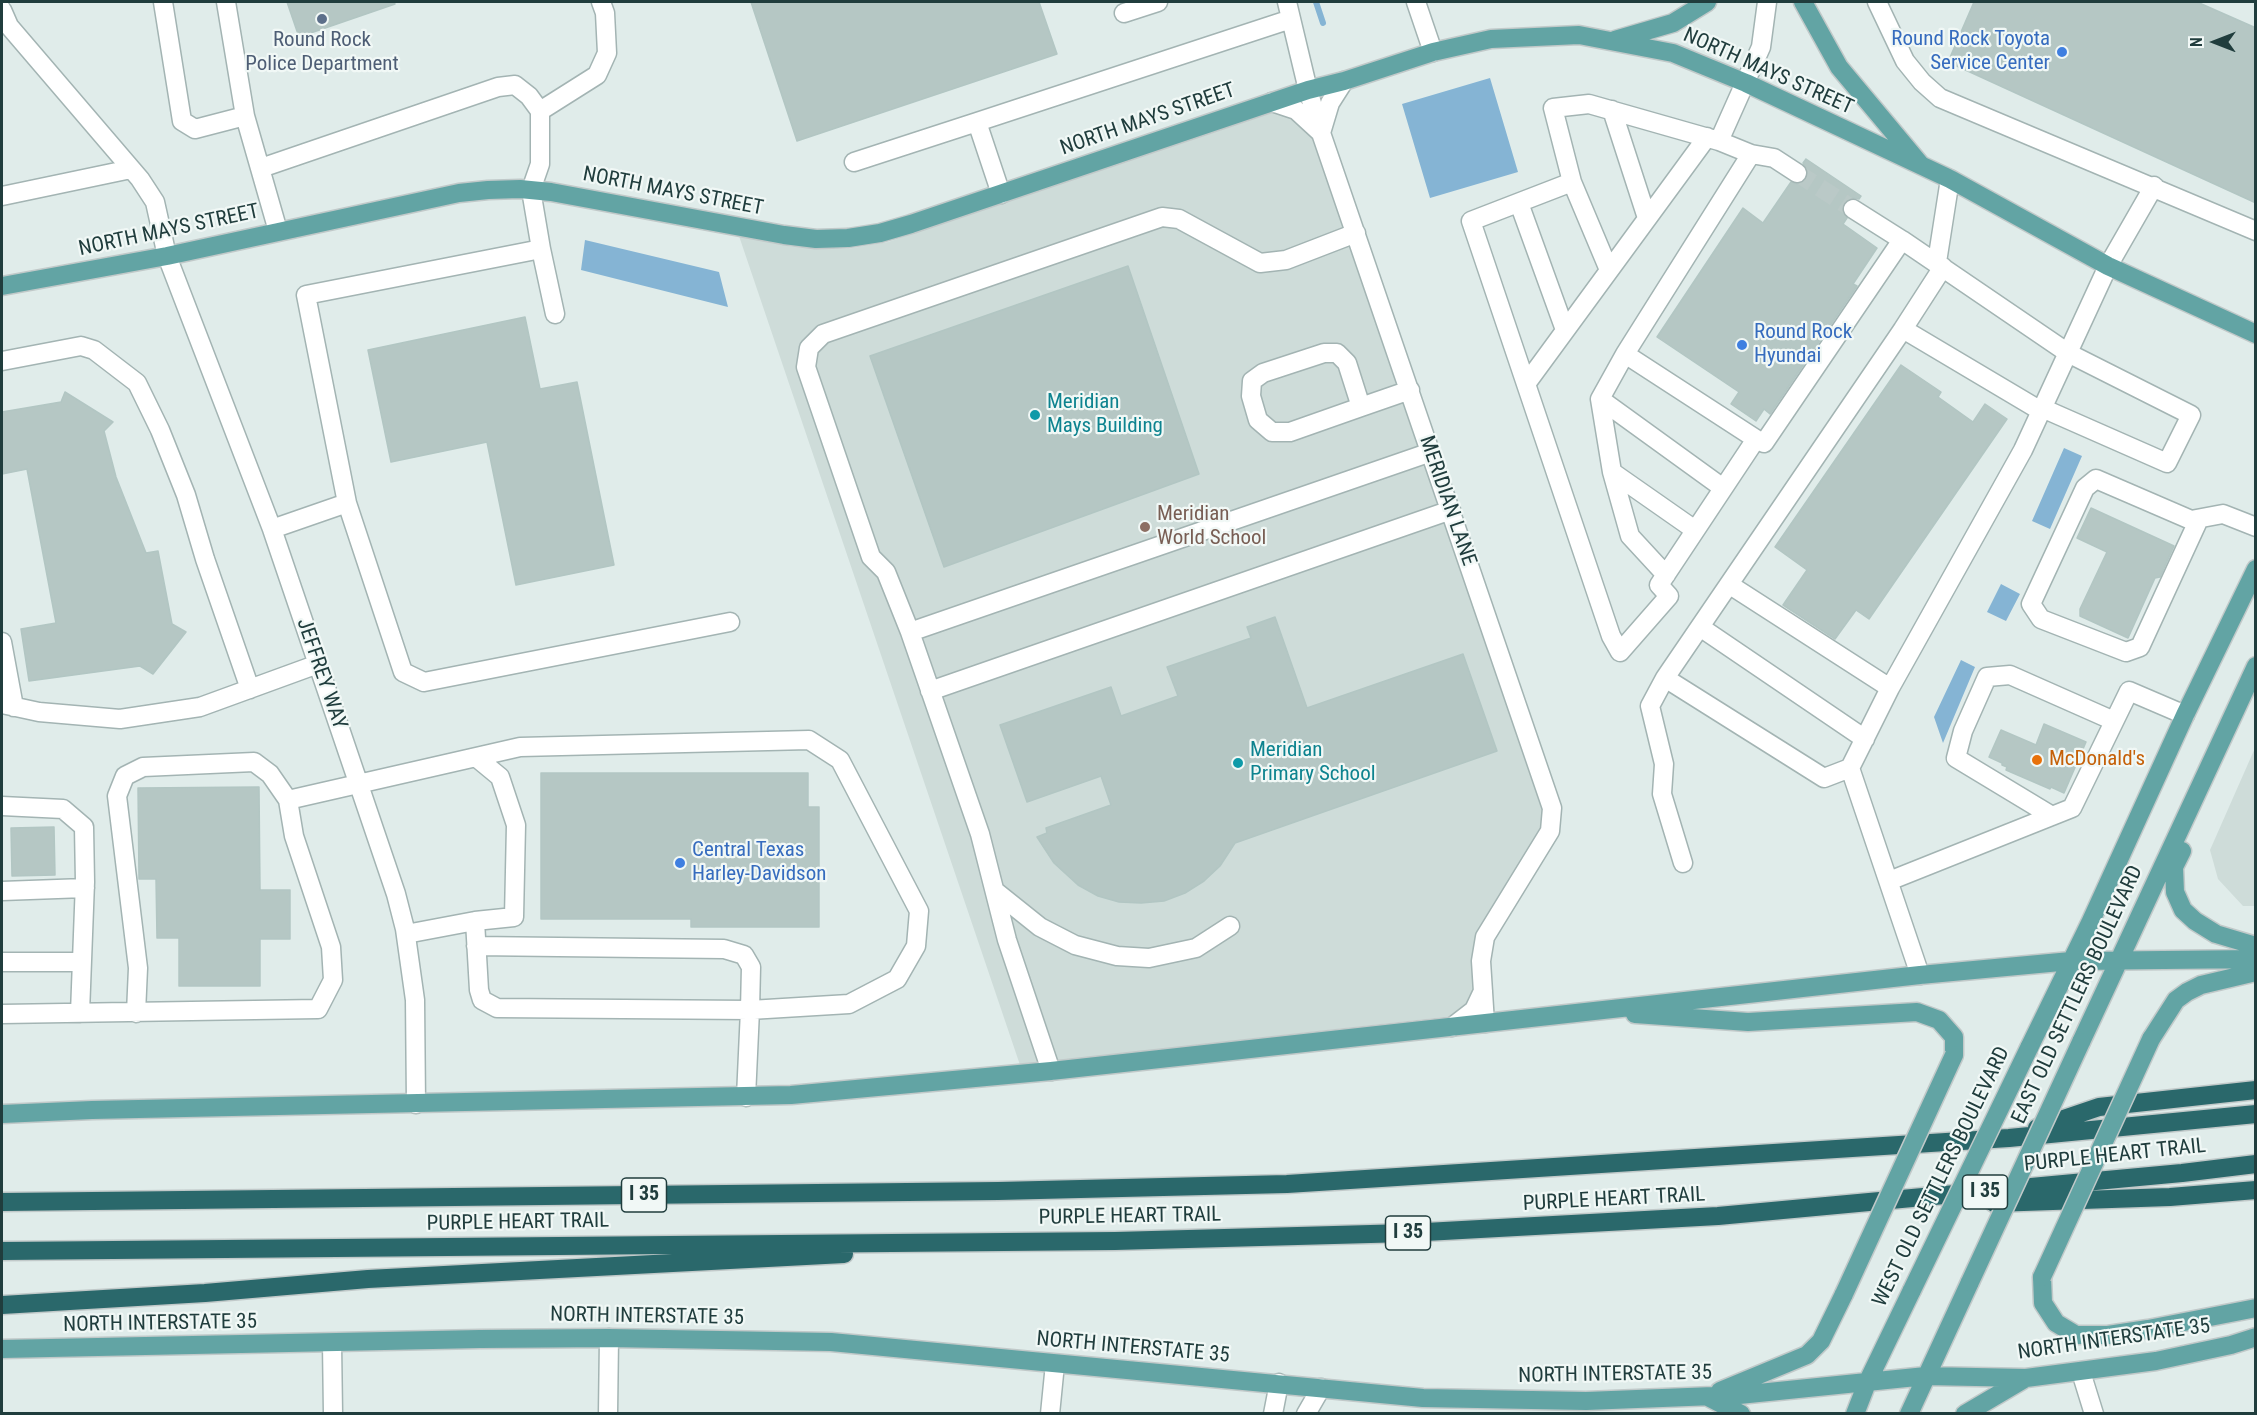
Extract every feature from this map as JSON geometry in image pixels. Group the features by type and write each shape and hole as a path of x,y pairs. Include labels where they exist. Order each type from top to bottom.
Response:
{"highway":[{"path":"2009,1138 2099,1107 2256,1090"},
{"name":"PURPLE HEART TRAIL","path":"2,1202 998,1191 1287,1184 2009,1138 2256,1114"},
{"name":"PURPLE HEART TRAIL","path":"2,1251 1115,1241 1407,1233 1594,1224 1788,1210 2256,1164"},
{"path":"1788,1210 2170,1197 2256,1190"},
{"path":"2,1305 206,1293 380,1278 764,1259 1028,1241"}],"main road":[{"path":"1613,41 1673,23 1707,2"},
{"path":"1803,2 1839,67 1923,168"},
{"name":"NORTH MAYS STREET","path":"2,286 167,256 459,193 488,190 551,192 784,236 816,239 848,238 880,233 1308,90 1344,81 1432,52 1491,39 1579,35 1673,53 1746,83 1950,179 2108,266 2256,334"},
{"name":"EAST OLD SETTLERS BOULEVARD","path":"2071,961 2185,715 2256,569"},
{"name":"EAST OLD SETTLERS BOULEVARD","path":"1909,1413 2256,666"},
{"path":"2214,757 2196,818 2174,867 2175,892 2183,910 2195,921 2216,934 2256,946"},
{"path":"2,1114 746,1097 1051,1071 1920,975 2071,961 2256,959"},
{"name":"WEST OLD SETTLERS BOULEVARD","path":"1855,1413 1867,1383 2071,961"},
{"path":"2256,972 2201,985 2176,1000 2151,1039 2042,1277 2043,1303 2056,1323 2076,1335 2108,1335 2256,1308"},
{"path":"1589,1011 1748,1022 1917,1012 1939,1020 1954,1037 1954,1055 1821,1341 1807,1355 1707,1396"},
{"name":"NORTH INTERSTATE 35","path":"2,1349 480,1339 609,1338 831,1342 1423,1398 1586,1407 1926,1376 2026,1378 2156,1360 2231,1345 2256,1337"},
{"path":"1965,1413 2026,1378"},
{"path":"1707,1396 1741,1413"}],"street":[{"path":"163,2 182,121 195,129 244,116"},
{"path":"226,2 244,116 278,231"},
{"path":"540,111 597,75 607,53 605,13 601,2"},
{"path":"1124,13 1158,2"},
{"path":"1416,2 1432,52"},
{"path":"1526,384 1647,218 1713,139 1746,83 1761,47 1767,2"},
{"path":"1877,2 1905,61 1922,82 1940,98 2154,186 2256,231"},
{"name":"JEFFREY WAY","path":"2,10 9,26 131,169 155,202 167,256 272,529 396,894 406,934 415,1000 416,1104"},
{"path":"854,162 977,122 1289,10"},
{"name":"MERIDIAN LANE","path":"1289,10 1321,133 1552,808 1550,831 1485,937 1481,961 1485,1023"},
{"path":"1272,102 1296,110 1321,133 1330,103 1344,81"},
{"path":"261,168 498,87 515,85 529,96 540,111 540,164 531,190 555,314"},
{"path":"1609,270 1572,182 1553,108 1589,104 1612,110 1713,139 1751,154 1774,158 1797,173"},
{"path":"1612,110 1647,218"},
{"path":"977,122 1001,194"},
{"path":"1666,575 1630,536 1612,472 1600,399 1625,354 1751,154"},
{"path":"2,196 131,169"},
{"path":"1683,862 1662,794 1664,764 1650,706 1665,678 1903,329 1940,264 1950,179"},
{"path":"1572,182 1471,221 1611,636 1620,652 1669,596 1659,585 1756,439"},
{"path":"1665,678 1824,777 1850,768 1890,688 2023,450 2108,266 2154,186"},
{"path":"1519,202 1565,330"},
{"path":"1853,209 1940,264 2068,353 2191,415 2167,463 2042,409 1903,329"},
{"path":"1051,1071 1007,940 980,834 930,690 886,572 871,557 806,367 809,348 823,334 1162,217 1179,219 1260,263 1286,260 1356,233"},
{"path":"1625,354 1764,443 1902,240"},
{"path":"541,249 306,295 347,503 403,672 424,682 730,622"},
{"path":"2,361 81,346 94,350 137,383 160,430 186,495 205,559 250,689"},
{"path":"1361,407 1347,363 1337,353 1324,353 1263,373 1251,381 1251,396 1258,420 1272,432 1290,432 1410,390"},
{"path":"1600,399 1723,488"},
{"path":"909,633 1431,452"},
{"path":"1612,472 1695,530"},
{"path":"2199,519 2140,647 2126,652 2041,619 2031,604 2085,488 2096,479 2191,520 2223,514 2256,527"},
{"path":"272,529 347,503"},
{"path":"930,690 1451,510"},
{"path":"1730,585 1890,688"},
{"path":"1700,627 1865,739"},
{"path":"2,642 8,705 39,712 120,719 200,707 318,664"},
{"path":"2052,816 1956,758 1963,731 1988,677 2010,675 2114,721"},
{"path":"1889,881 2072,808 2129,691 2185,715"},
{"path":"288,800 520,747 809,740 840,760 919,911 916,946 897,979 849,1004 750,1010 496,1008 482,1000 479,990 475,921"},
{"path":"406,934 475,921 514,917 516,825 500,777 477,758"},
{"path":"2,1014 136,1013 318,1009 333,980 331,947 294,836 288,800 270,774 254,762 143,767 125,776 117,796 138,968 136,1013"},
{"path":"1850,768 1920,975"},
{"path":"2,806 63,809 84,827 85,888 80,1013"},
{"path":"2,891 85,888"},
{"path":"995,891 1040,927 1075,945 1118,956 1149,958 1196,948 1230,926"},
{"path":"476,946 724,949 744,955 751,967 746,1097"},
{"path":"2,962 81,962"},
{"path":"1452,1027 1474,1010 1484,989"},
{"path":"608,1413 609,1338"},
{"path":"332,1343 333,1413"},
{"path":"1050,1413 1055,1364"},
{"path":"2081,1372 2094,1413"},
{"path":"1273,1413 1279,1383"},
{"path":"1306,1413 1320,1388"}],"shaded area":[{"name":"Meridian World School","path":"1307,101 1547,805 1547,830 1487,924 1479,1013 1020,1065 739,236 793,247 846,249 888,242"},
{"path":"2255,748 2255,906 2243,906 2218,879 2210,850"}],"water":[{"path":"1490,78 1518,172 1430,198 1402,104"},
{"path":"585,240 719,272 728,307 581,270"},
{"path":"2064,448 2082,456 2050,529 2032,521"},
{"path":"2001,584 2020,594 2006,621 1987,612"},
{"path":"1961,660 1975,667 1943,743 1934,717"}],"building":[{"name":"Round Rock Police Department","path":"287,2 394,2 395,4 299,37"},
{"path":"751,2 1039,2 1057,54 797,141"},
{"path":"1974,2 2197,2 2256,28 2256,203 1948,62"},
{"path":"1806,159 1861,196 1859,199 1853,198 1844,203 1842,209 1847,218 1843,224 1877,248 1853,284 1857,286 1770,414 1764,409 1756,421 1731,404 1739,392 1657,337 1743,208 1763,223 1791,182 1797,184 1806,180 1808,173 1803,163"},
{"name":"Meridian Mays Building","path":"1128,266 1199,474 944,567 870,356"},
{"path":"525,317 540,389 577,382 614,565 516,585 487,442 391,462 368,350"},
{"path":"1901,365 1941,392 1938,397 1973,422 1985,404 2007,419 1869,619 1856,610 1835,639 1783,605 1807,570 1775,547"},
{"path":"65,392 113,422 104,431 116,477 146,553 158,551 172,624 186,632 153,674 140,666 29,681 21,629 56,623 27,469 2,474 2,412 61,402"},
{"path":"2091,508 2174,546 2160,577 2155,578 2128,638 2080,616 2080,609 2107,552 2077,538"},
{"name":"Meridian Primary School","path":"1275,617 1307,708 1463,654 1497,751 1235,843 1220,866 1204,881 1185,893 1164,901 1119,902 1098,896 1078,885 1054,863 1037,837 1047,833 1046,828 1111,805 1101,776 1027,802 1000,725 1111,687 1121,716 1178,696 1167,667 1251,638 1247,627"},
{"name":"McDonald's","path":"2044,724 2086,742 2064,793 2006,770 2007,767 2002,763 1989,757 2001,730 2036,745"},
{"name":"Central Texas Harley-Davidson","path":"541,773 808,773 808,807 819,807 819,927 691,927 691,919 541,919"},
{"path":"259,787 260,890 290,890 290,939 260,939 260,986 179,986 179,938 157,938 156,879 139,879 138,788"},
{"path":"54,827 55,875 12,876 11,828"}],"waterway":[{"path":"1316,2 1323,23"}],"tunnel":[{"path":"1797,173 1853,209"}],"place":[{"name":"Round Rock Police Department","path":"322,19"},
{"name":"Round Rock Toyota Service Center","path":"2062,52"},
{"name":"Round Rock Hyundai","path":"1742,345"},
{"name":"Meridian Mays Building","path":"1035,415"},
{"name":"Meridian World School","path":"1145,527"},
{"name":"McDonald's","path":"2037,760"},
{"name":"Meridian Primary School","path":"1238,763"},
{"name":"Central Texas Harley-Davidson","path":"680,863"}]}
